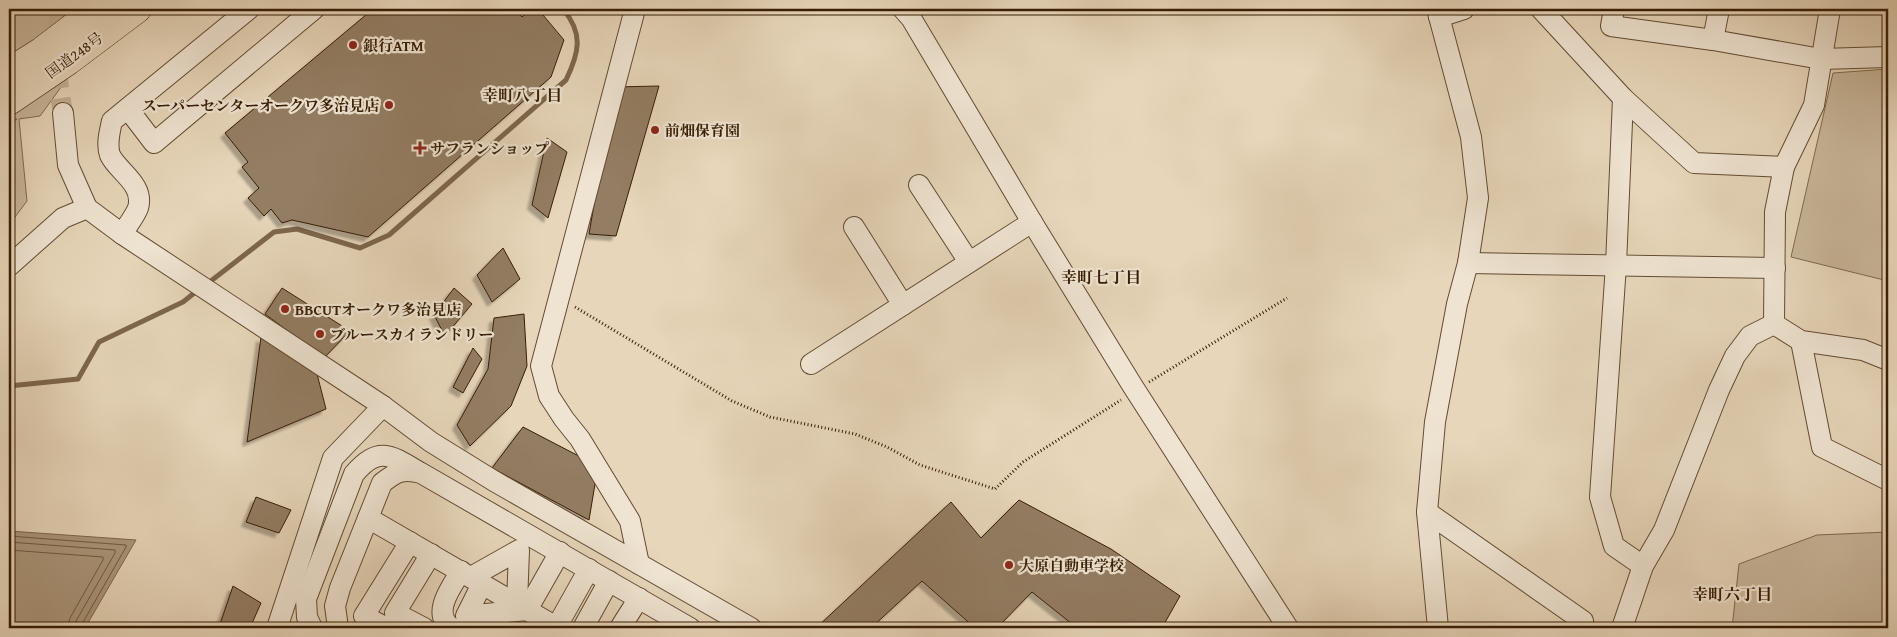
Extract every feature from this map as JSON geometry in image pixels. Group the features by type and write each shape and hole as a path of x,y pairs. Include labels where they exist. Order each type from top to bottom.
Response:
{"highway":[{"name":"国道248号","path":"9,72 42,51 97,9"},
{"name":"国道248号","path":"9,101 68,61 138,9"}],"street":[{"path":"122,234 138,207 139,193 128,176 110,155 108,141 112,120 128,109 249,9"},
{"path":"128,109 154,143 314,9"},
{"path":"635,9 541,366 549,396 580,439 630,521 639,564"},
{"path":"903,9 1136,390 1288,628"},
{"path":"1438,628 1427,512 1435,422 1457,304 1468,263 1478,198 1471,137 1438,13 1464,9"},
{"path":"1541,9 1623,98 1694,163 1784,167"},
{"path":"1614,9 1611,26 1713,40 1821,59 1888,57"},
{"path":"1713,40 1719,9"},
{"path":"1774,324 1775,212 1784,167 1814,105 1830,9"},
{"path":"1623,98 1616,265 1600,496 1614,546 1643,566"},
{"path":"63,113 68,165 87,208 122,234 383,406 432,442 494,481 751,628"},
{"path":"919,185 969,262"},
{"path":"9,266 62,218 87,208"},
{"path":"811,364 1032,222"},
{"path":"854,227 903,305"},
{"path":"1468,263 1775,268"},
{"path":"1622,628 1643,566 1664,530 1719,390 1735,356 1750,336 1774,324"},
{"path":"1774,324 1801,341 1863,350 1888,360"},
{"path":"1801,341 1822,447 1888,480"},
{"path":"277,628 334,458 383,406"},
{"path":"312,628 307,617 306,599 354,474 363,463 375,456 398,459 639,598 680,626"},
{"path":"338,628 335,606 340,588 382,484 394,474 409,470 421,473"},
{"path":"1427,512 1586,626"},
{"path":"368,518 557,628 589,569"},
{"path":"387,628 364,616 410,542"},
{"path":"452,628 448,626 443,612 445,598 471,577 519,550 522,607"},
{"path":"471,577 466,616 522,607 560,552"},
{"path":"424,628 395,613 430,554"},
{"path":"609,581 615,620"},
{"path":"582,628 615,620 639,598"}],"path":[{"path":"560,297 732,401 770,417 856,434 920,465 995,489 1023,462 1136,390 1287,298"}],"shaded area":[{"path":"9,9 118,9 40,116 19,119 27,201 9,225 9,125 17,119 9,120"},
{"path":"1888,69 1888,281 1791,257 1833,73"},
{"path":"1888,532 1888,628 1732,628 1739,564 1817,535"}],"water":[{"path":"9,531 136,540 85,628 9,628"}],"building":[{"name":"スーパーセンターオークワ多治見店","path":"373,9 515,9 522,17 531,9 538,9 564,40 551,77 368,237 292,220 282,223 271,209 264,216 248,198 259,188 242,167 248,162 225,133"},
{"path":"659,86 616,236 589,234 614,87"},
{"path":"547,138 567,152 548,218 532,205"},
{"path":"503,248 520,279 492,302 477,275"},
{"path":"282,288 350,331 324,358 265,314"},
{"path":"454,288 472,304 445,336 434,315"},
{"path":"524,314 527,366 511,406 470,446 457,425 488,369 494,318"},
{"path":"261,337 316,370 326,409 247,442"},
{"path":"473,348 482,359 463,393 453,387"},
{"path":"523,427 598,466 589,520 492,468"},
{"path":"256,497 291,510 279,533 246,522"},
{"name":"大原自動車学校","path":"1019,500 1111,549 1180,596 1163,626 1160,628 1077,628 1032,592 997,628 975,628 922,581 871,628 816,628 951,502 981,538"},
{"path":"233,586 261,603 250,628 219,627"}],"waterway":[{"path":"207,284 274,232 297,229 360,248 389,235 566,80 574,61 577,35 570,18 563,9"},
{"path":"9,386 78,379 99,342 183,302 198,290"}],"tunnel":[{"path":"62,9 56,48 57,74 63,113"}],"place":[{"name":"銀行ATM","path":"353,45"},
{"name":"スーパーセンターオークワ多治見店","path":"389,105"},
{"name":"前畑保育園","path":"655,130"},
{"name":"サフランショップ","path":"420,148"},
{"name":"BBCUTオークワ多治見店","path":"285,309"},
{"name":"ブルースカイランドリー","path":"320,334"},
{"name":"大原自動車学校","path":"1009,565"}],"district":[{"name":"幸町八丁目","path":"522,95"},
{"name":"幸町七丁目","path":"1101,277"},
{"name":"幸町六丁目","path":"1732,594"}]}
